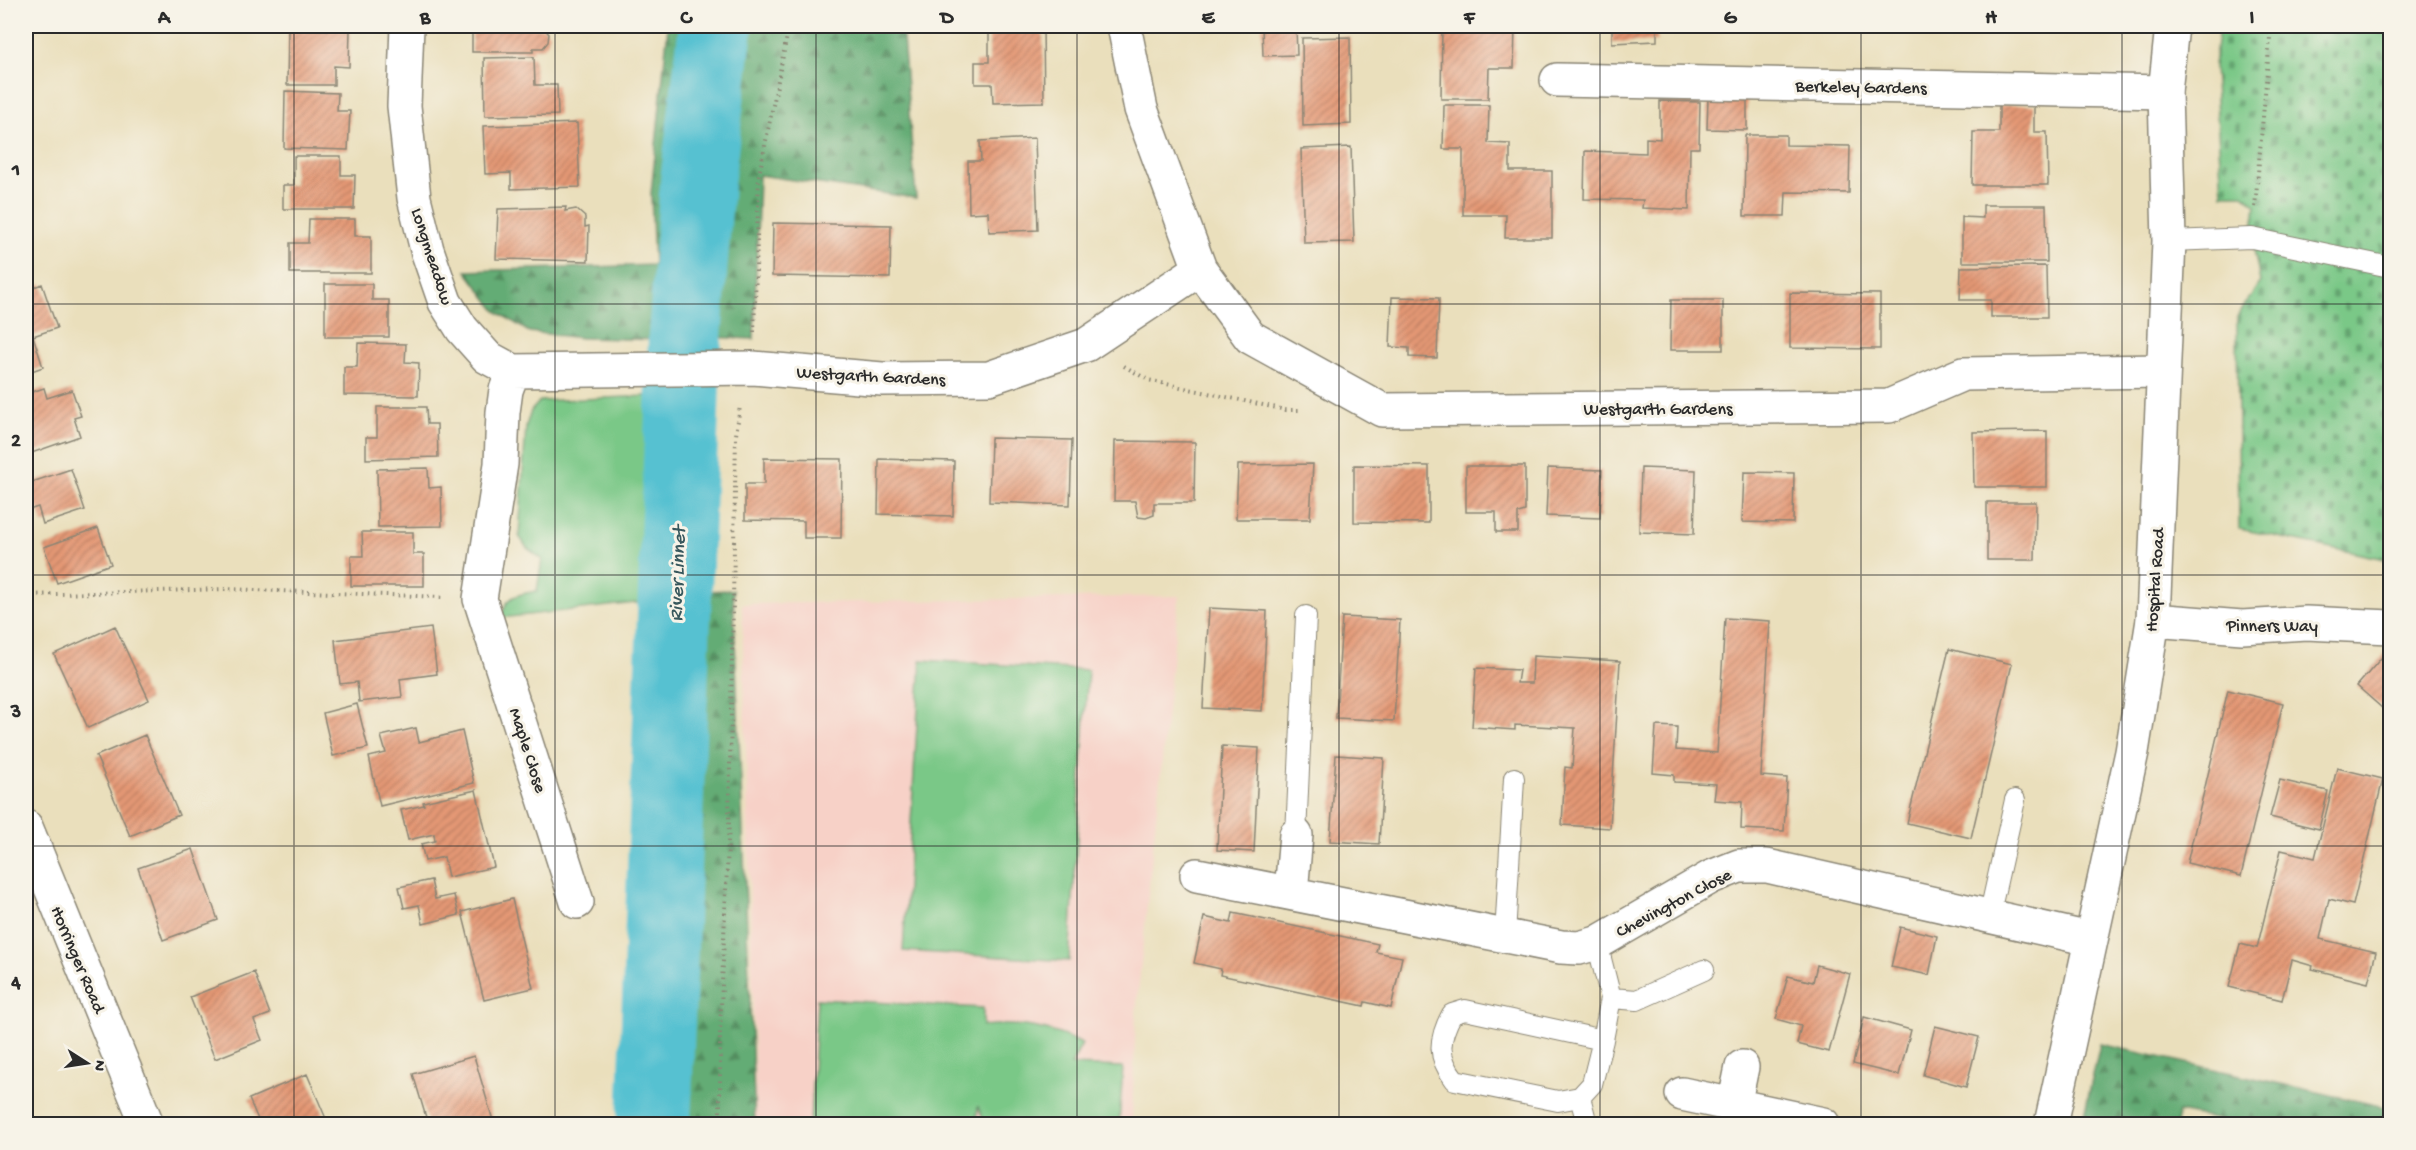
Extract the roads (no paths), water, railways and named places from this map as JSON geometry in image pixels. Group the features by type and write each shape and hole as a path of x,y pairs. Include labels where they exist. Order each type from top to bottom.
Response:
{"street":[{"name":"Longmeadow","path":"407,26 404,106 414,198 427,250 445,302 462,329 488,357 513,372"},
{"name":"Westgarth Gardens","path":"1124,26 1141,109 1200,269 1250,338 1382,410 1889,406 1964,374 2163,371"},
{"name":"Hospital Road","path":"2051,1125 2132,752 2153,620 2169,241 2165,92 2172,26"},
{"name":"Berkeley Gardens","path":"1557,80 2165,92"},
{"name":"Westgarth Gardens","path":"513,372 753,368 882,379 989,378 1086,345 1200,269"},
{"name":"Maple Close","path":"513,372 506,390 501,464 480,599 577,902"},
{"name":"Pinners Way","path":"2153,620 2242,627 2306,623 2391,627"},
{"name":"Horringer Road","path":"26,827 147,1125"},
{"path":"1291,892 1296,836"},
{"name":"Chevington Close","path":"1197,875 1561,947 1579,948 1597,943 1711,877 1739,866 1767,866 2090,939"},
{"path":"1734,1106 1742,1067"},
{"path":"1682,1094 1823,1125"}],"lane":[{"path":"2169,241 2252,238 2391,267"},
{"path":"1296,836 1306,616"},
{"path":"1505,936 1514,778"},
{"path":"1989,916 2015,800"},
{"path":"1597,943 1611,998 1603,1040 1592,1084 1580,1097 1558,1101 1455,1080 1444,1066 1441,1050 1446,1026 1452,1014 1465,1010 1603,1040"},
{"path":"1611,998 1636,1000 1704,970"},
{"path":"1580,1097 1587,1125"}],"waterway":[{"name":"River Linnet","path":"654,1124 685,336 697,183 716,26"}]}
